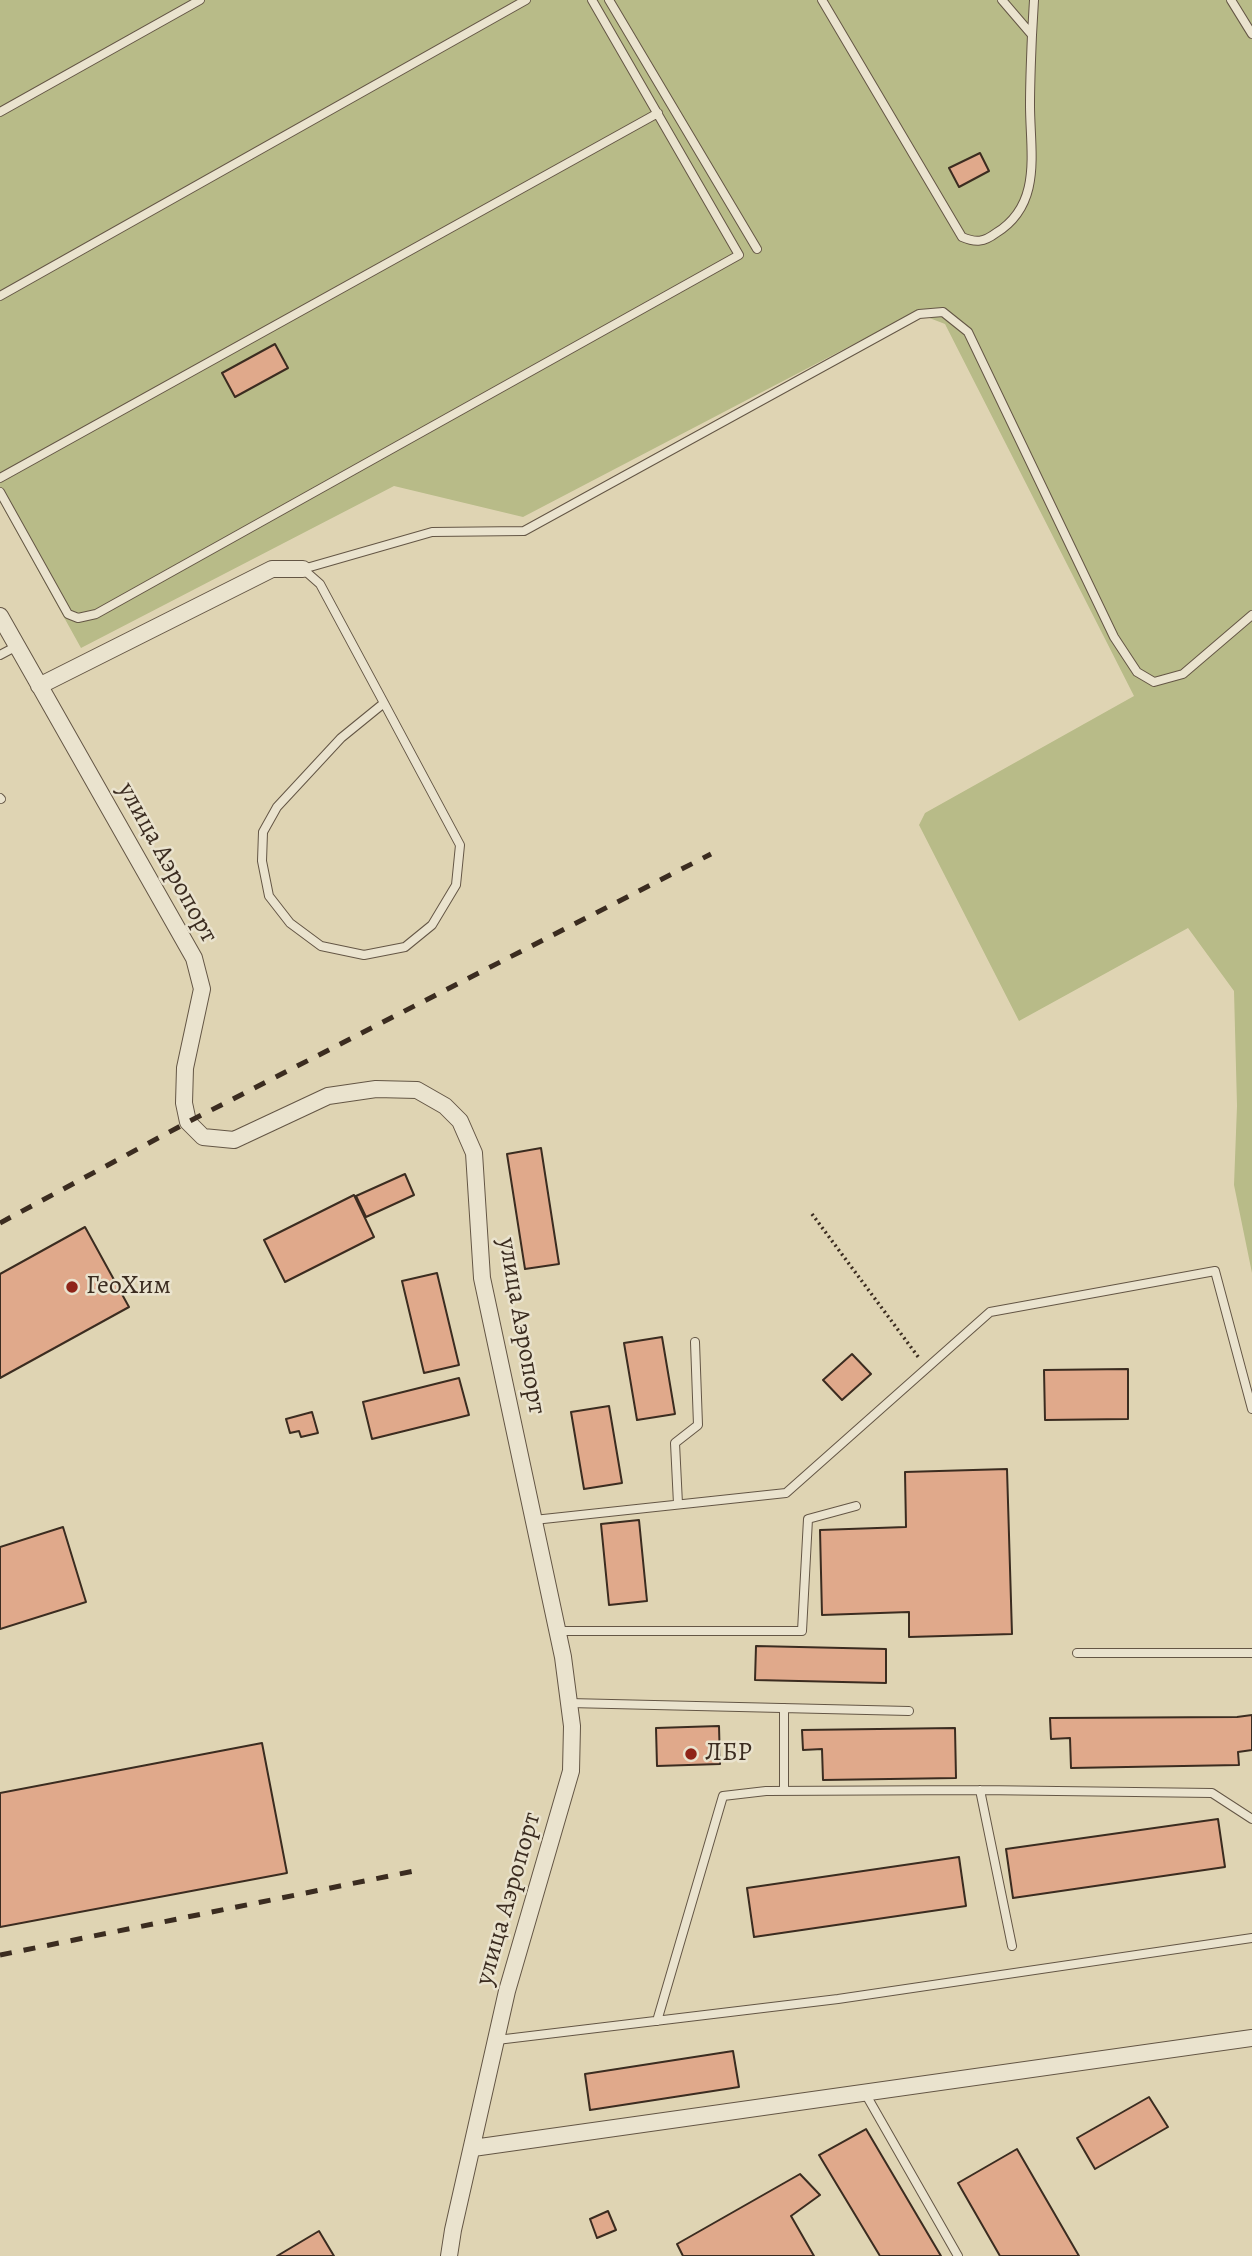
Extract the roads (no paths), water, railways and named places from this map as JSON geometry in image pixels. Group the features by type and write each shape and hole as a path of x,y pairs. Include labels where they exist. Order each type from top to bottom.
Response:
{"street":[{"path":"39,686 272,569 303,569"},
{"name":"улица Аэропорт","path":"0,616 194,958 202,989 185,1068 184,1102 188,1122 203,1138 234,1140 328,1096 376,1089 417,1090 445,1106 460,1121 474,1153 482,1278 558,1631 572,1726 570,1771 507,1991 449,2256"},
{"path":"473,2148 1252,2038"}],"lane":[{"path":"0,111 200,0"},
{"path":"0,296 526,0"},
{"path":"0,492 68,614 78,618 96,614 740,255 592,0"},
{"path":"609,0 757,249"},
{"path":"822,0 962,237 972,242 985,241 1009,225 1025,201 1032,170 1030,105 1034,0"},
{"path":"1002,0 1032,35"},
{"path":"1231,0 1252,34"},
{"path":"0,478 658,113"},
{"path":"303,569 432,531 524,531 919,314 943,312 968,332 1114,637 1137,672 1154,681 1183,674 1252,615"},
{"path":"303,569 320,584 384,703 460,845 456,884 432,925 405,947 364,955 321,946 290,923 269,897 262,861 263,832 277,807 341,738 384,703"},
{"path":"0,655 17,646"},
{"path":"534,1520 786,1493 990,1312 1215,1271 1252,1409"},
{"path":"678,1504 675,1443 698,1425 695,1342"},
{"path":"558,1631 802,1631 808,1519 856,1506"},
{"path":"1077,1653 1252,1653"},
{"path":"569,1703 909,1711"},
{"path":"784,1708 784,1791"},
{"path":"980,1790 1012,1946"},
{"path":"657,2021 723,1796 784,1791 1212,1793 1252,1819"},
{"path":"496,2040 838,1999 1252,1938"},
{"path":"865,2093 958,2256"}],"railway":[{"path":"0,1223 188,1122 711,854"},
{"path":"0,1955 414,1871"}],"place":[{"name":"ГеоХим","path":"72,1287"},
{"name":"ЛБР","path":"691,1754"}]}
